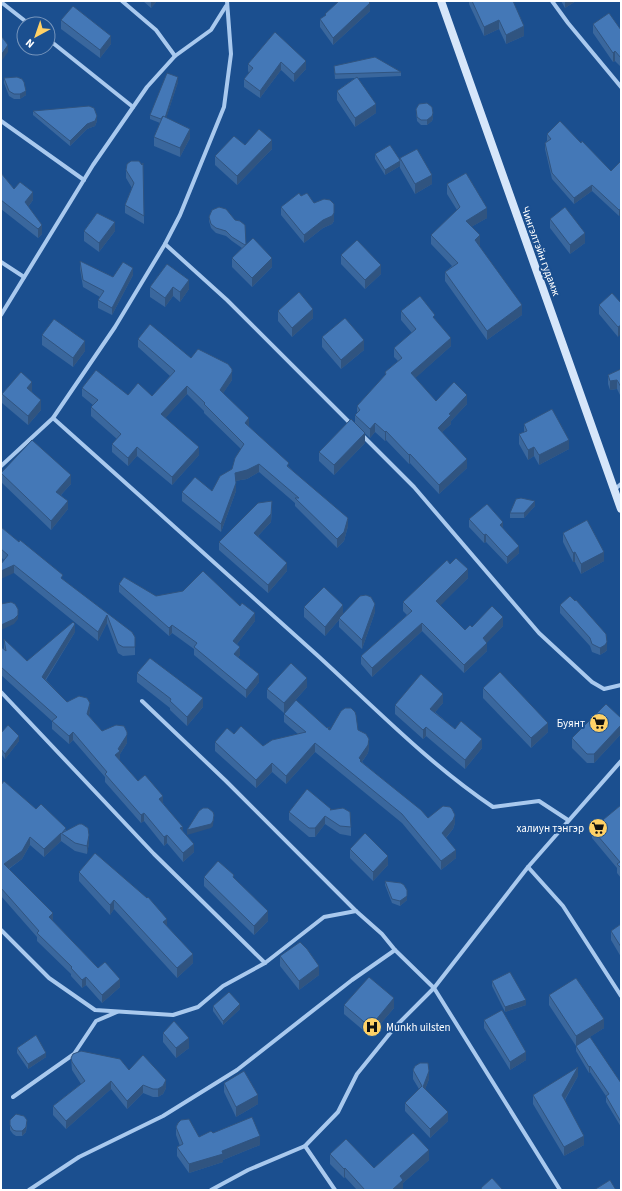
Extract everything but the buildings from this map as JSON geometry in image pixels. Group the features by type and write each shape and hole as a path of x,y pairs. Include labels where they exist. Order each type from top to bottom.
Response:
{"main road":[{"name":"Чингэлтэйн гудамж","path":"441,1 621,509"}],"street":[{"path":"122,1 156,30 175,56"},
{"path":"552,1 568,23 621,87"},
{"path":"1,2 19,16"},
{"path":"1,315 84,180 146,87 175,56 211,30 226,3"},
{"path":"1,466 53,418 115,327 165,244 180,215 224,107 231,54 226,3"},
{"path":"56,45 133,107"},
{"path":"1,121 84,180"},
{"path":"165,244 227,300 354,427"},
{"path":"1,262 24,277"},
{"path":"53,418 414,744 476,795 493,806 539,801 568,820"},
{"path":"359,432 414,487 539,633 592,682 604,689 621,685"},
{"path":"614,490 621,484"},
{"path":"1,692 154,854 265,963"},
{"path":"142,701 226,781 356,911 382,934 395,950 434,988 560,1190"},
{"path":"211,1190 248,1170 305,1146 338,1112 357,1074 395,1027 434,988 528,867 621,761"},
{"path":"528,867 563,906 621,996"},
{"path":"1,930 49,978 95,1010 173,1015 198,1007 223,986 265,963 324,917 356,911"},
{"path":"29,1190 80,1157 163,1116 237,1070 352,980 395,950"},
{"path":"13,1097 74,1054 96,1022 117,1012"},
{"path":"305,1146 335,1190"}],"place":[{"name":"Буянт","path":"599,723"},
{"name":"халиун тэнгэр","path":"598,828"},
{"name":"Munkh uilsten","path":"372,1027"}]}
